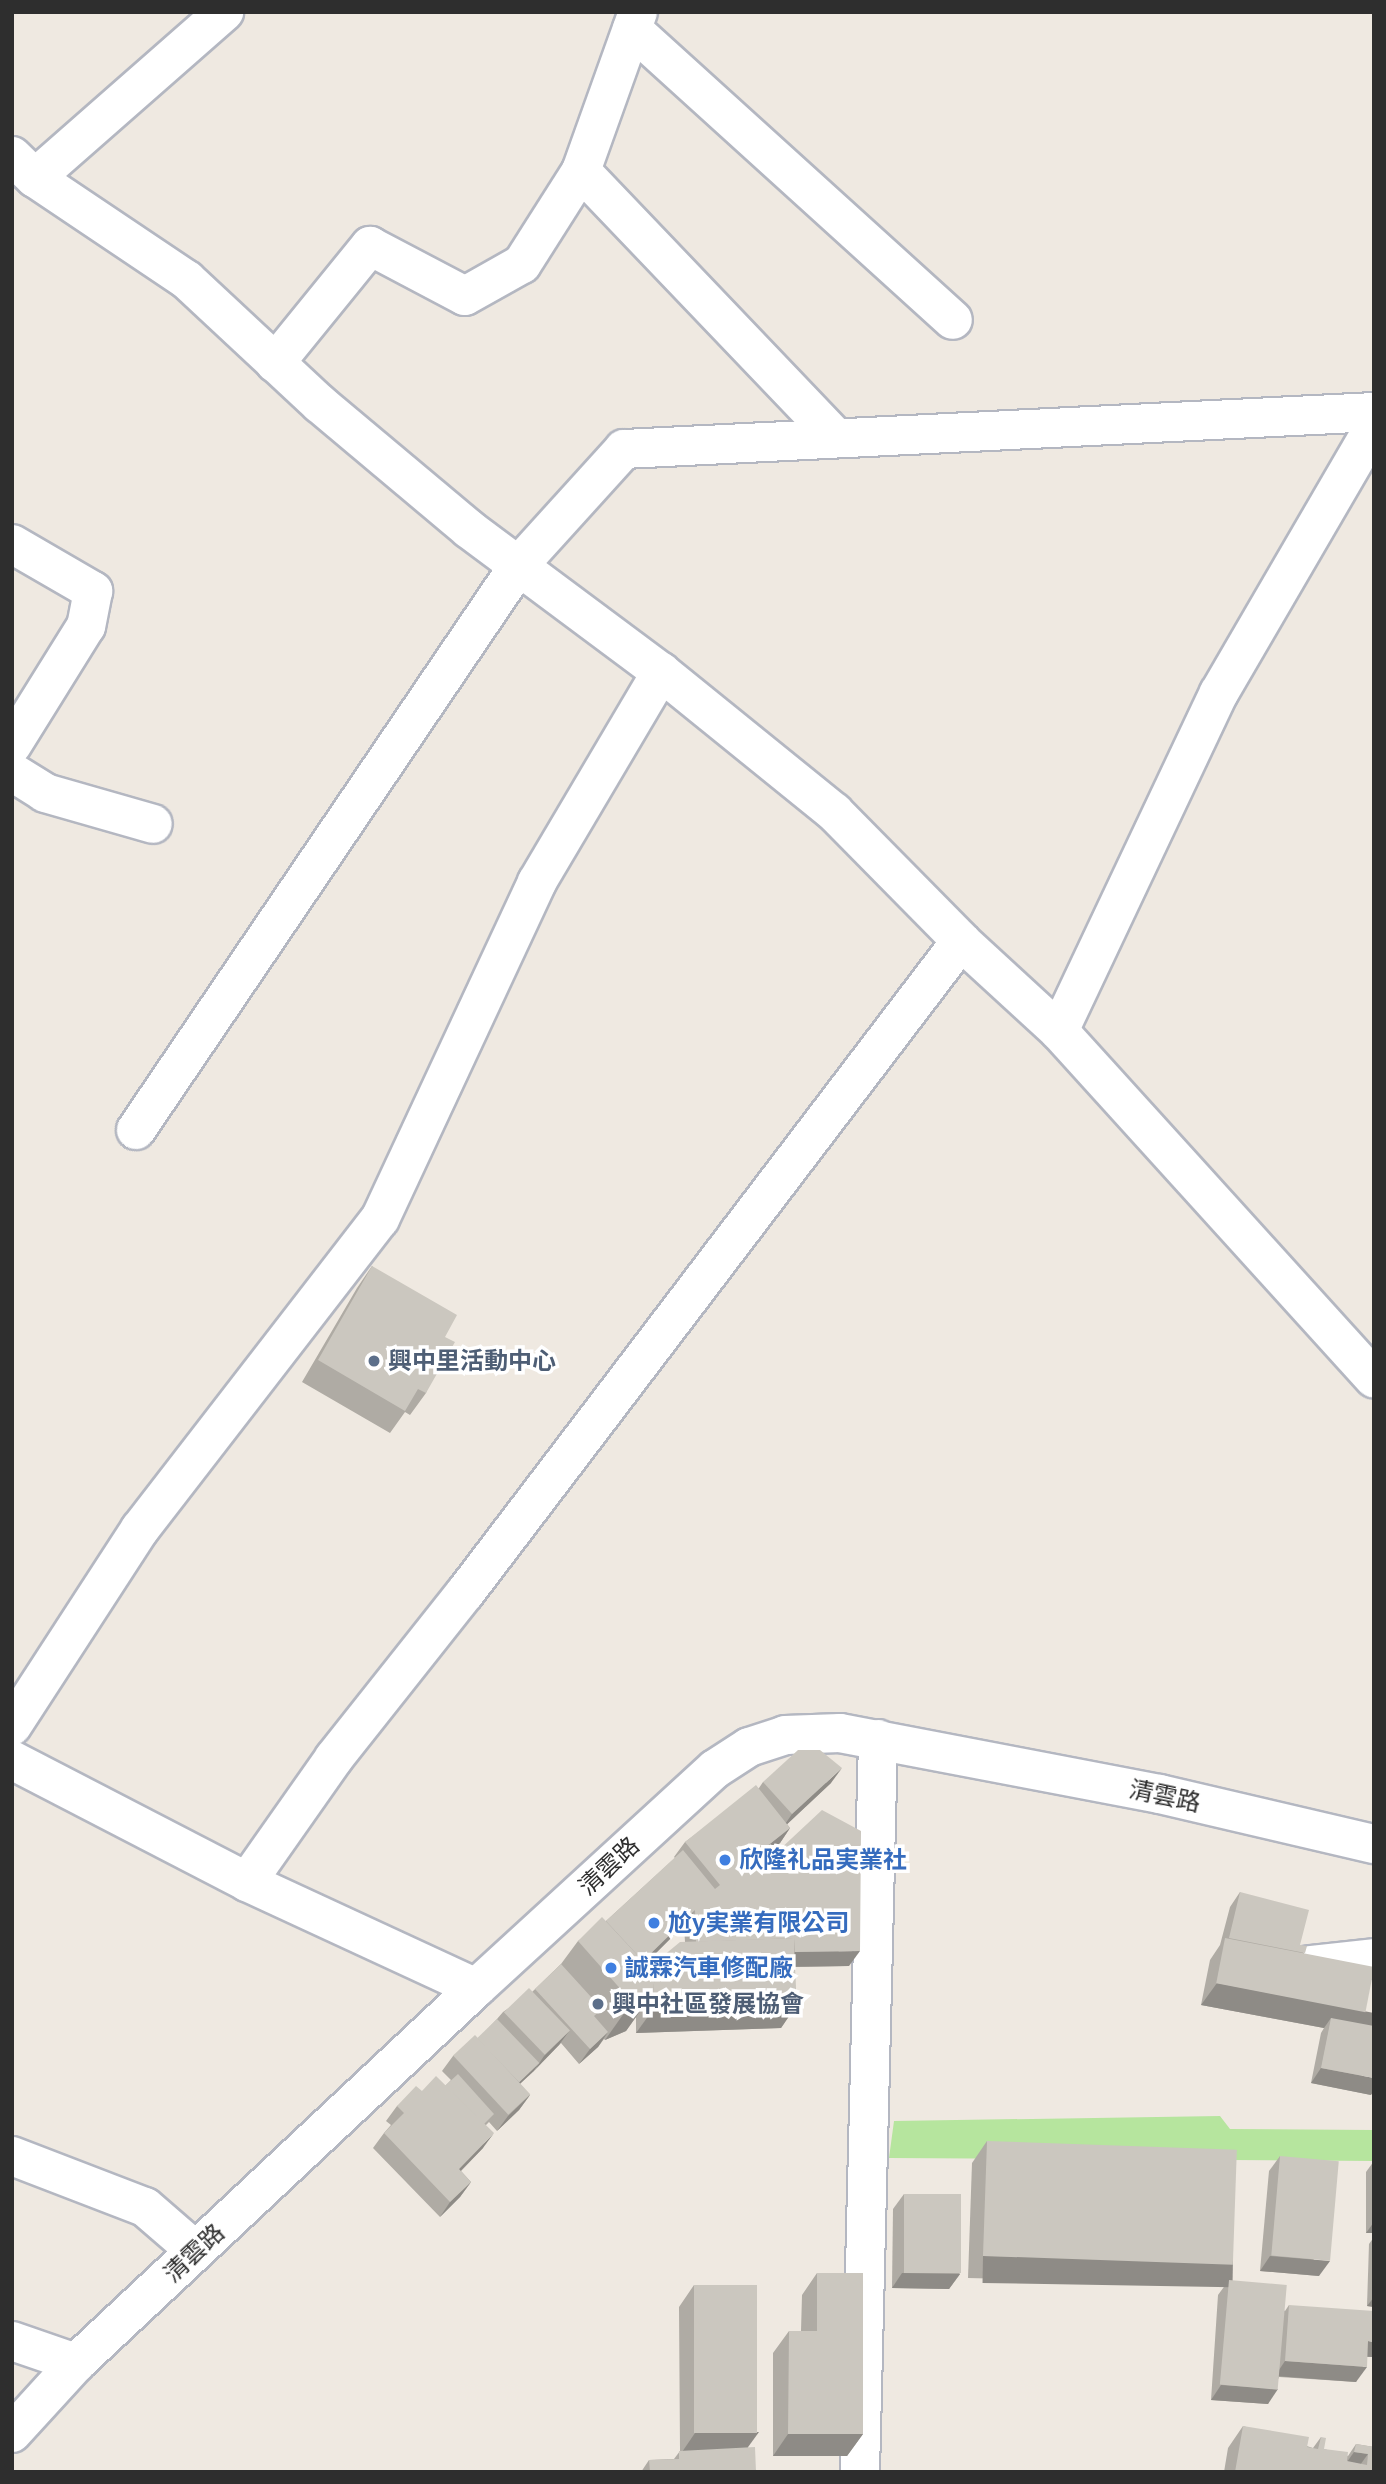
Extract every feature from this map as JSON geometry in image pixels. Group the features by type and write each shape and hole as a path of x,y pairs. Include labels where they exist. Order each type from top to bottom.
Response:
{"street":[{"path":"224,12 20,167 187,280 330,413 469,529 661,672 834,812 961,941 1059,1031 1374,1378"},
{"path":"275,363 370,246 466,296 522,264 580,171 635,21 953,320"},
{"path":"580,171 836,439"},
{"path":"136,1130 519,565 624,449 1374,412"},
{"path":"1059,1031 1219,693 1374,427"},
{"path":"12,544 93,591 86,626 12,745"},
{"path":"12,1726 140,1529 380,1219 537,882 661,672"},
{"path":"12,772 45,793 153,824"},
{"path":"247,1882 334,1758 465,1594 961,941"},
{"name":"清雲路","path":"12,2433 76,2363 476,1988 715,1769 749,1747 785,1735 840,1733 1160,1794 1374,1844"},
{"path":"860,2472 878,1740"},
{"path":"12,1760 247,1882 476,1988"},
{"path":"1310,1965 1374,1958"},
{"path":"12,2156 145,2207 196,2251"},
{"path":"12,2341 76,2363"}],"green space":[{"path":"1220,2116 1230,2129 1374,2130 1374,2161 889,2158 894,2121"}],"building":[{"name":"興中里活動中心","path":"372,1266 457,1315 445,1337 455,1342 426,1393 418,1389 405,1411 318,1360"},
{"path":"798,1750 820,1750 842,1768 792,1814 763,1782"},
{"path":"756,1785 790,1828 742,1866 763,1852 777,1852 822,1810 861,1831 860,1951 795,1952 794,1938 696,1942 695,1910 643,1961 606,1921 683,1850 715,1889 720,1885 685,1842"},
{"path":"1240,1892 1309,1910 1300,1945 1307,1946 1305,1953 1229,1938"},
{"path":"602,1917 655,1974 653,1993 632,2002 578,1941"},
{"path":"794,1938 796,2006 652,2011 651,1995 655,1974 651,1966 680,1942"},
{"path":"1225,1938 1374,1967 1365,2012 1216,1983"},
{"path":"561,1964 602,2009 594,2016 608,2032 590,2049 535,1989"},
{"path":"529,1988 570,2030 545,2055 504,2012"},
{"path":"1331,2018 1374,2026 1374,2078 1321,2068"},
{"path":"497,2019 539,2063 519,2082 477,2038"},
{"path":"475,2035 530,2094 508,2115 453,2055"},
{"path":"458,2074 494,2114 484,2124 445,2086"},
{"path":"436,2076 494,2133 459,2169 471,2182 450,2202 384,2133 404,2113 397,2106 416,2086 422,2091"},
{"path":"987,2141 1237,2150 1233,2265 983,2256"},
{"path":"1280,2156 1339,2161 1330,2261 1271,2256"},
{"path":"904,2194 961,2194 961,2273 904,2273"},
{"path":"817,2273 863,2273 863,2434 788,2434 789,2331 817,2331"},
{"path":"1229,2280 1287,2285 1278,2390 1220,2385"},
{"path":"694,2285 757,2285 757,2433 694,2433"},
{"path":"1289,2305 1374,2311 1374,2342 1368,2341 1367,2367 1285,2361"},
{"path":"1243,2426 1309,2437 1307,2447 1318,2449 1321,2437 1326,2438 1324,2449 1348,2452 1347,2461 1367,2465 1368,2454 1354,2452 1356,2444 1374,2447 1374,2472 1235,2472"},
{"path":"755,2447 756,2472 650,2472 649,2460 679,2459 679,2451"}],"place":[{"name":"興中里活動中心","path":"374,1361"},
{"name":"欣隆礼品実業社","path":"725,1860"},
{"name":"尬y実業有限公司","path":"654,1923"},
{"name":"誠霖汽車修配廠","path":"611,1968"},
{"name":"興中社區發展協會","path":"598,2004"}]}
